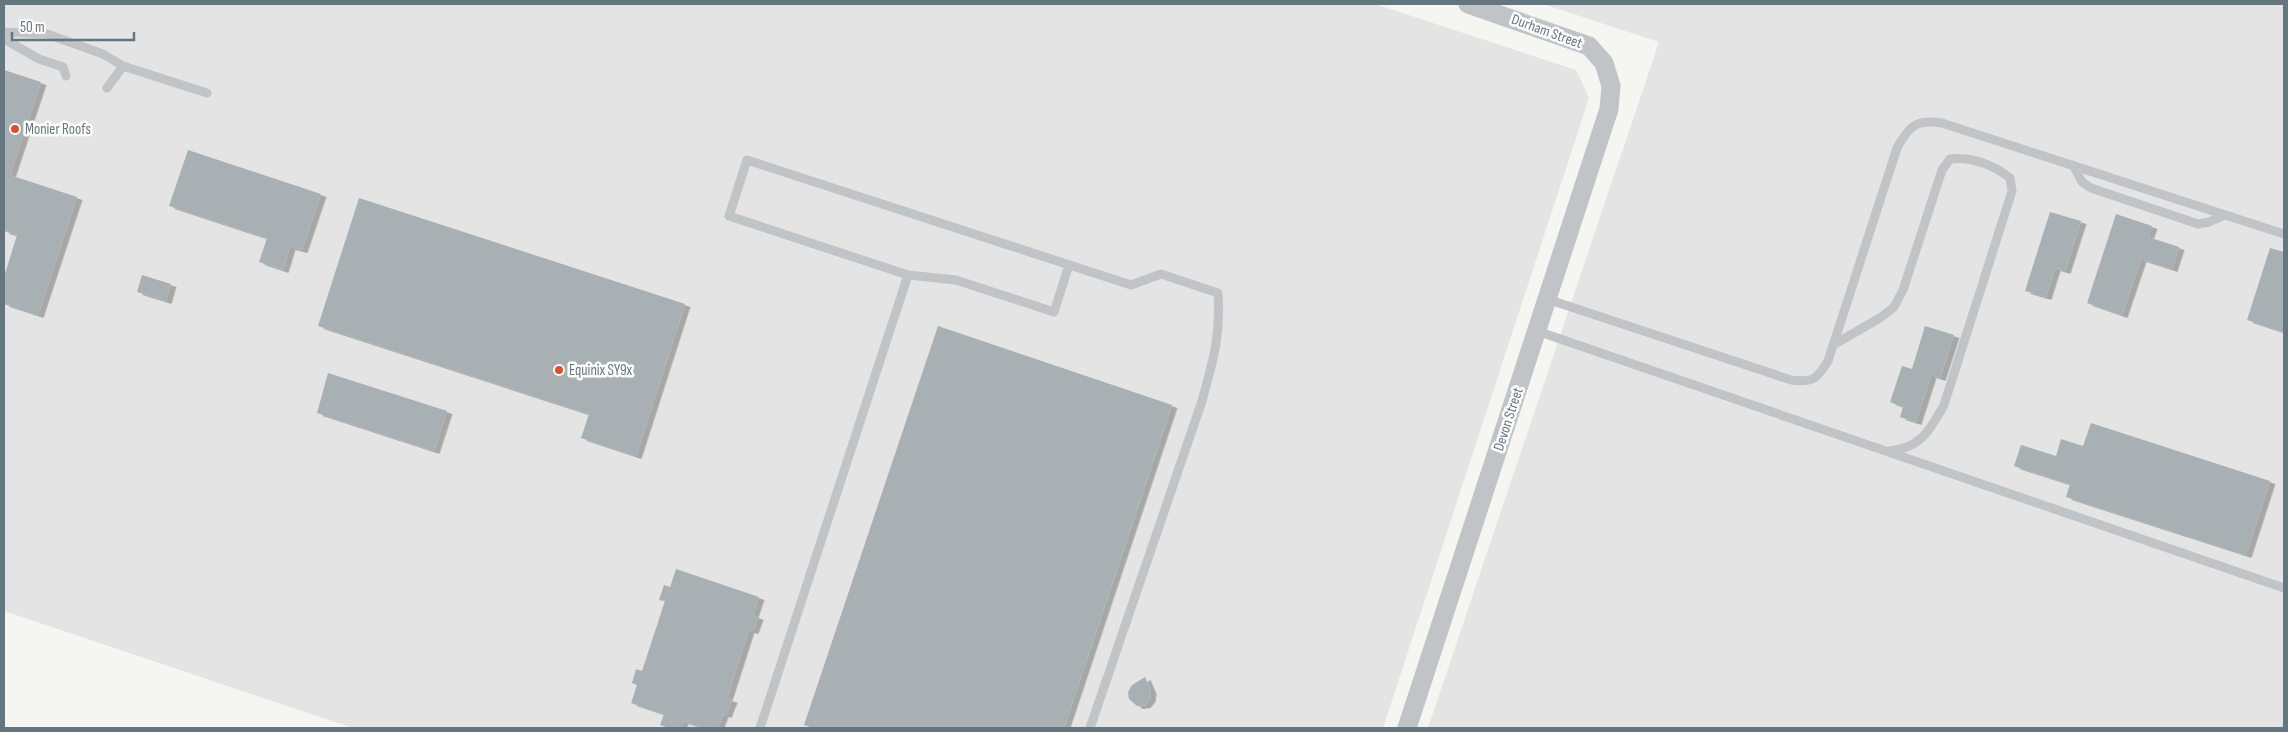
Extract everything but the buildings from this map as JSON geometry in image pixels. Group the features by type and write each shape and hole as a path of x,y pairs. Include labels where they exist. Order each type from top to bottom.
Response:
{"street":[{"name":"Durham Street","path":"1468,4 1589,46 1604,63 1611,86 1609,109"},
{"name":"Devon Street","path":"1407,728 1609,109"}],"lane":[{"path":"4,32 47,34 102,54 123,66 207,93"},
{"path":"4,39 39,59 62,67 66,76"},
{"path":"107,88 123,66"},
{"path":"1548,299 1791,380 1806,382 1818,377 1828,361 1897,148 1905,134 1915,125 1927,121 1942,122 2284,234"},
{"path":"1833,345 1880,318 1894,307 1903,290 1942,170 1950,159 1963,157 1999,169 2010,178 2012,191 1944,404 1930,429 1916,444 1903,449 1885,451"},
{"path":"1069,265 1054,312 956,280 908,275 729,216 747,160 1131,285 1162,274 1218,293 1220,322 1216,351 1202,401 1090,728"},
{"path":"2073,165 2082,182 2090,188 2198,224 2209,222 2225,215"},
{"path":"760,728 908,275"},
{"path":"1537,331 2284,588"}],"shaded area":[{"path":"4,4 1375,4 1576,70 1589,98 1383,728 353,728 4,611"},
{"path":"1543,4 2284,4 2284,728 1428,728 1659,42"}],"place":[{"name":"Monier Roofs","path":"15,129"},
{"name":"Equinix SY9x","path":"559,370"}]}
